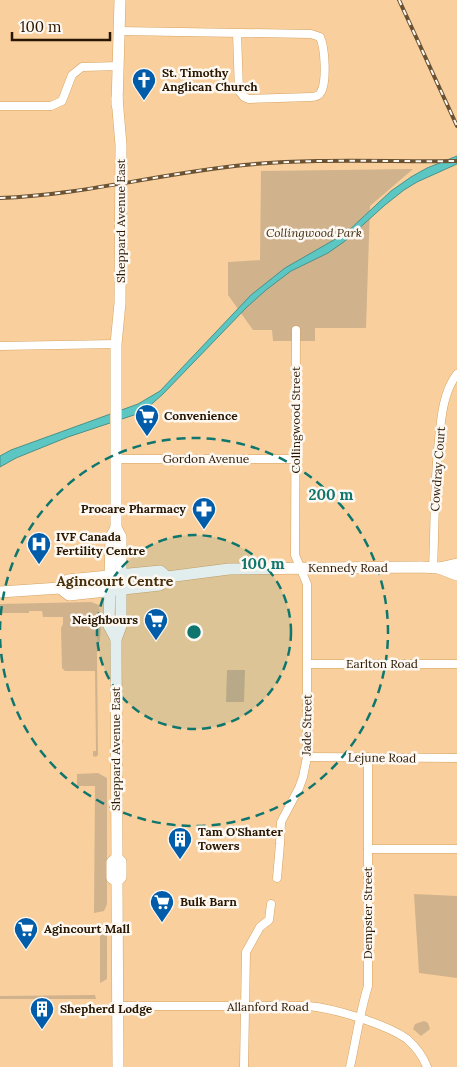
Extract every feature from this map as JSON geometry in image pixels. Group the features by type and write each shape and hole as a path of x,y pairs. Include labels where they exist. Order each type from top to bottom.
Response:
{"main road":[{"name":"Sheppard Avenue East","path":"118,1067 117,881 112,878 112,862 117,858 116,639 109,626 115,589 111,537 116,528 116,344 112,284 114,146 119,66 120,0"},
{"name":"Kennedy Road","path":"60,588 69,595 160,584 167,577 229,568 436,568 457,564"},
{"name":"Kennedy Road","path":"436,568 457,575"},
{"name":"Kennedy Road","path":"0,592 60,588 68,580 115,575 160,571 167,577"}],"street":[{"path":"119,31 310,34 320,37 324,50 323,85 319,95 311,97 249,99 244,97 239,91 238,33"},
{"path":"0,106 51,106 62,101 67,93 72,75 82,67 119,66"},
{"name":"Collingwood Street","path":"296,330 295,555 301,568"},
{"path":"0,346 116,344"},
{"name":"Cowdray Court","path":"436,568 435,475 444,403 450,385 457,374"},
{"name":"Gordon Avenue","path":"115,459 296,459"},
{"name":"Jade Street","path":"276,878 280,844 280,822 299,788 307,758 307,582 301,568"},
{"name":"Earlton Road","path":"308,664 457,664"},
{"name":"Dempster Street","path":"350,1067 368,984 368,757"},
{"name":"Lejune Road","path":"307,758 457,758"},
{"path":"368,849 457,848"},
{"path":"244,1067 246,952 260,927 269,920 271,904"},
{"name":"Allanford Road","path":"118,1006 316,1006 390,1030 406,1039 418,1050 427,1067"}],"green space":[{"name":"Collingwood Park","path":"413,169 370,206 366,328 315,328 315,341 273,341 272,330 253,330 228,295 228,262 260,260 261,171"},
{"path":"91,602 99,605 101,623 97,653 98,755 96,757 93,756 93,751 96,751 95,671 65,671 62,668 61,628 63,617 43,617 42,611 0,613 0,604"},
{"path":"227,670 245,670 244,702 226,702"},
{"path":"98,773 107,778 107,904 104,911 94,913 95,786 77,786 77,774"},
{"path":"414,894 457,896 457,978 419,973"},
{"path":"100,927 107,931 107,979 100,983"},
{"path":"95,995 96,999 0,999 0,996"},
{"path":"424,1021 428,1023 430,1029 421,1036 413,1029 415,1024"}],"water":[{"path":"457,156 457,164 404,190 345,241 328,253 291,271 266,290 145,410 68,437 16,458 0,467 0,456 11,450 138,404 160,391 251,295 285,268 346,233 391,191 411,177 427,168"}],"railway":[{"path":"399,0 457,126"},
{"path":"0,198 61,193 244,165 324,161 457,161"}],"place":[{"name":"St. Timothy Anglican Church","path":"144,101"},
{"name":"Convenience","path":"147,437"},
{"name":"Procare Pharmacy","path":"204,530"},
{"name":"IVF Canada Fertility Centre","path":"39,565"},
{"name":"Neighbours","path":"156,641"},
{"name":"Tam O'Shanter Towers","path":"180,860"},
{"name":"Bulk Barn","path":"162,923"},
{"name":"Agincourt Mall","path":"26,950"},
{"name":"Shepherd Lodge","path":"42,1030"}],"district":[{"name":"Agincourt Centre","path":"115,581"}]}
